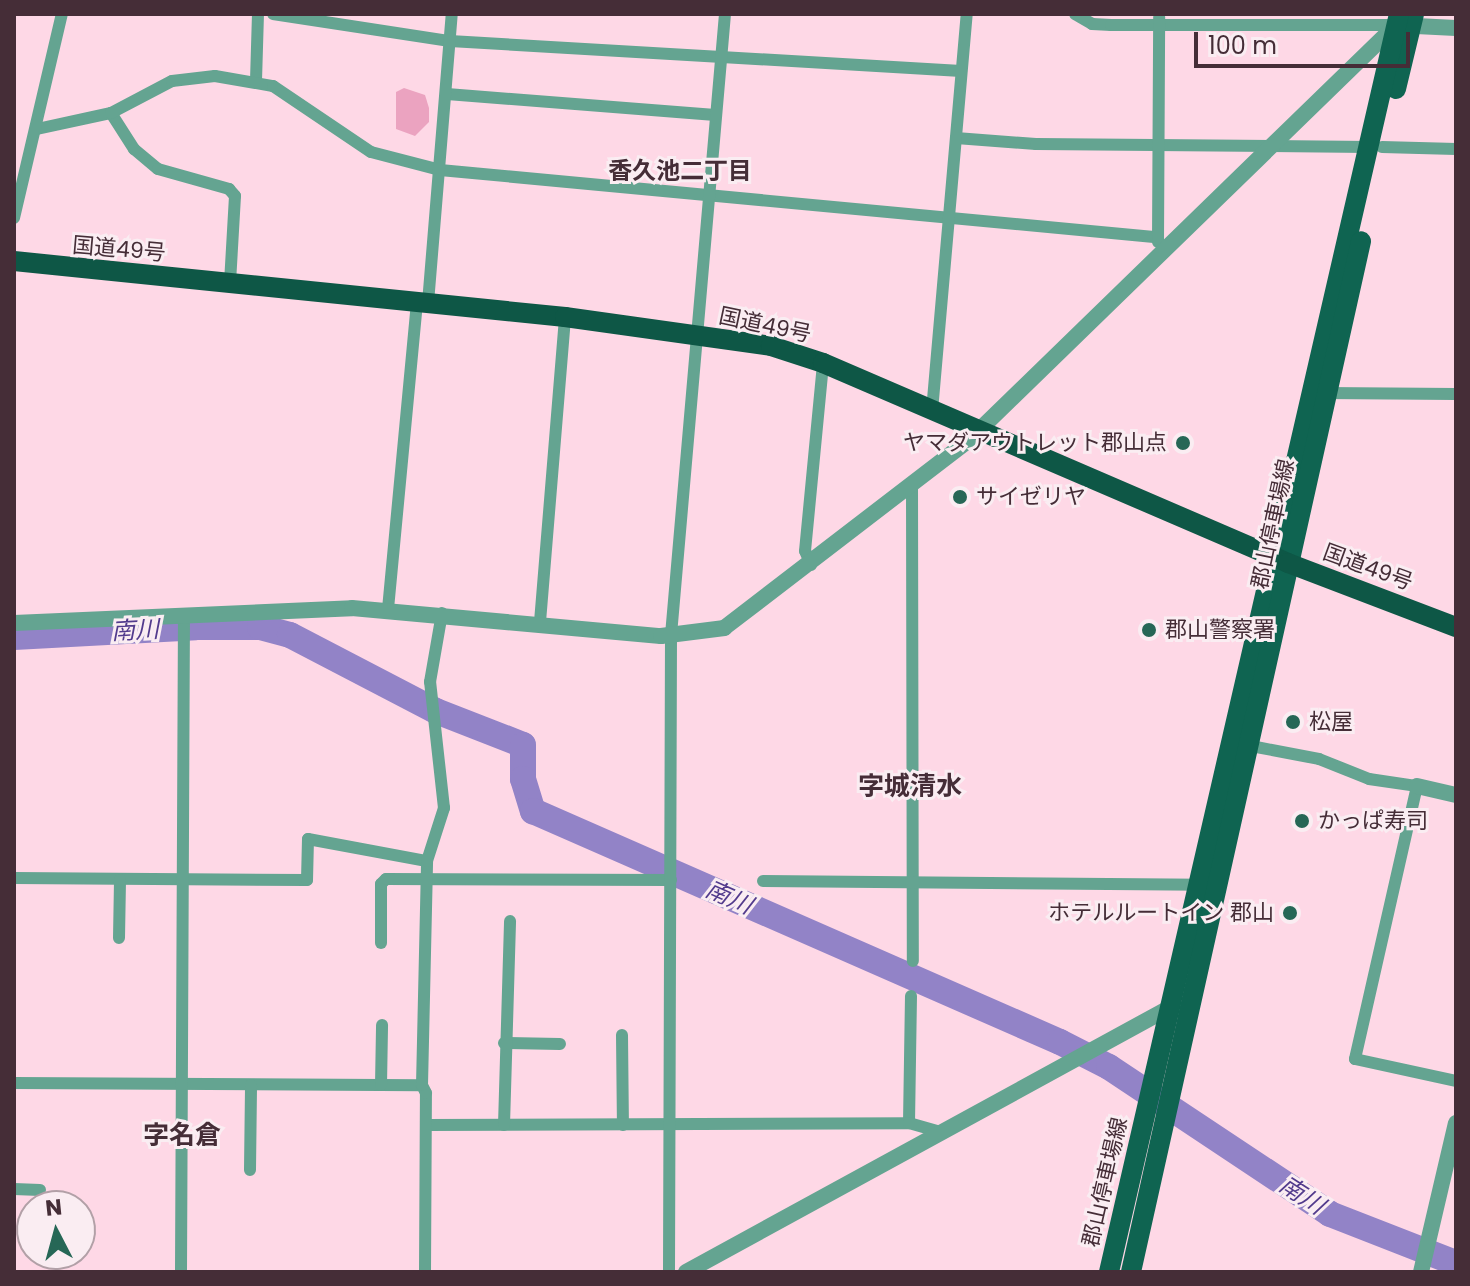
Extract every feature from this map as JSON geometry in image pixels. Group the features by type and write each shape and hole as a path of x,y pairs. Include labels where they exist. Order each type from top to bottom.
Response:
{"highway":[{"name":"国道49号","path":"14,261 565,317 771,346 823,363 981,429 1280,560 1456,627"}],"main road":[{"name":"郡山停車場線","path":"1131,1272 1172,1091 1180,1010 1201,885 1320,392 1405,20"},
{"name":"郡山停車場線","path":"1109,1272 1153,1082 1180,1010 1251,746 1280,560"}],"street":[{"path":"14,218 62,14"},
{"path":"256,81 258,14"},
{"path":"273,14 450,41 961,71"},
{"path":"388,609 440,170 452,14"},
{"path":"669,1272 671,635 694,335 725,14"},
{"path":"932,411 967,14"},
{"path":"1075,14 1092,24 1159,18 1405,20 1456,28"},
{"path":"1159,18 1154,237 1166,252"},
{"path":"14,623 388,609 671,635 724,628 811,565 981,429 1405,20"},
{"path":"37,129 111,113 181,79 256,81 292,96 371,152 440,170 1154,237"},
{"path":"447,94 715,115"},
{"path":"111,113 134,149 158,169 229,189 235,196 230,284"},
{"path":"956,138 1156,146 1456,149"},
{"path":"540,622 565,317"},
{"path":"811,565 805,551 823,363"},
{"path":"1320,392 1456,394"},
{"path":"912,485 913,961"},
{"path":"425,1272 426,1125 422,1085 426,878 427,861 444,808 430,682 442,613"},
{"path":"181,1272 184,615"},
{"path":"1251,746 1319,759 1369,779 1456,795"},
{"path":"1417,786 1355,1059 1456,1081"},
{"path":"14,878 307,880 308,839 427,861"},
{"path":"119,938 120,880"},
{"path":"381,943 383,880 671,880"},
{"path":"763,881 1201,885"},
{"path":"504,1125 504,1043 510,921"},
{"path":"909,1123 911,996"},
{"path":"686,1272 940,1132 1180,1010"},
{"path":"381,1085 382,1025"},
{"path":"622,1035 623,1125"},
{"path":"504,1043 560,1044"},
{"path":"14,1083 422,1085"},
{"path":"250,1170 251,1085"},
{"path":"426,1125 909,1123 940,1132"},
{"path":"1421,1272 1456,1123"},
{"path":"14,1189 40,1190"}],"shaded area":[{"path":"404,88 425,95 429,108 429,122 415,136 396,129 396,92"}],"waterway":[{"name":"南川","path":"14,637 196,627 260,627 290,635 436,711 523,745 523,779 533,811 1060,1042 1109,1067 1330,1214 1456,1263"}],"place":[{"name":"ヤマダアウトレット郡山点","path":"1183,443"},
{"name":"サイゼリヤ","path":"960,497"},
{"name":"郡山警察署","path":"1149,630"},
{"name":"松屋","path":"1293,722"},
{"name":"かっぱ寿司","path":"1302,821"},
{"name":"ホテルルートイン 郡山","path":"1290,913"}],"district":[{"name":"香久池二丁目","path":"680,171"},
{"name":"字城清水","path":"910,787"},
{"name":"字名倉","path":"182,1136"}]}
